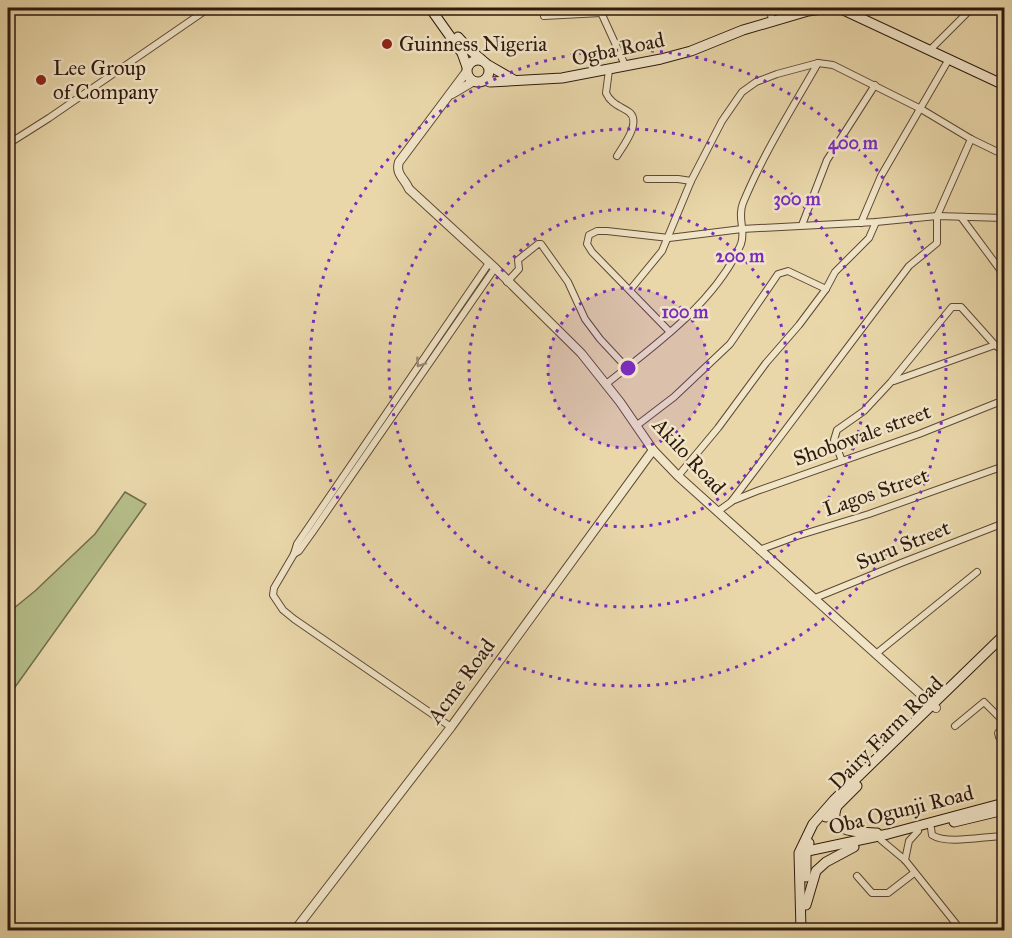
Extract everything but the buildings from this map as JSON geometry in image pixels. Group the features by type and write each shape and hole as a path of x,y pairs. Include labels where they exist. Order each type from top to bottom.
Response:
{"main road":[{"path":"430,8 462,53 469,77 474,81 485,80 489,75 485,62"},
{"path":"438,8 463,43 485,62 514,80"},
{"name":"Ogba Road","path":"485,80 490,82 531,81 609,70 692,51 743,30 808,11 829,8"},
{"path":"839,8 1001,83"},
{"path":"467,69 473,60 485,62"},
{"name":"Dairy Farm Road","path":"802,855 822,822 1005,635"},
{"name":"Dairy Farm Road","path":"802,855 806,836 834,800 1005,641"},
{"name":"Oba Ogunji Road","path":"802,855 854,847 1005,803"},
{"path":"837,806 834,813 835,821 839,826 848,831 885,837"},
{"name":"Oba Ogunji Road","path":"802,855 1005,810"},
{"path":"806,905 816,870 825,862 854,847"},
{"path":"802,855 806,930"},
{"path":"801,930 802,855"}],"street":[{"path":"8,144 50,118 209,8"},
{"path":"770,8 772,21"},
{"path":"930,50 972,8"},
{"path":"544,16 600,10 625,65"},
{"path":"861,223 881,176 949,59"},
{"path":"606,384 670,333 716,284 740,244 742,204 777,135 818,63"},
{"path":"630,290 662,251 691,181 722,121 742,92 770,76 818,63 833,65 921,109 971,139 1005,155"},
{"name":"Akilo Road","path":"467,69 399,162 398,170 409,189 492,266 580,353 606,384 653,450 678,476 934,706"},
{"path":"609,70 606,93 614,104 630,113 633,118 633,126 617,156"},
{"path":"1001,83 1005,70"},
{"name":"Akilo Road","path":"447,98 474,81"},
{"path":"802,225 827,160 875,85"},
{"path":"717,512 731,502 909,266 936,243 937,216 971,139"},
{"path":"647,179 691,181"},
{"path":"670,333 592,252 587,244 587,237 597,231 669,238 742,229 861,223 937,216 1005,218"},
{"path":"961,217 1005,275"},
{"path":"678,476 718,428 766,363 799,325 835,272 869,238 876,222"},
{"path":"507,282 519,269 518,260 541,244 568,282 585,319 627,368"},
{"path":"450,727 283,610 273,595 274,588 294,554 294,549 311,529 492,266"},
{"path":"636,426 674,397 730,344 778,274 788,271 826,288"},
{"path":"842,461 834,440 837,430 864,411 952,308 961,307 995,345 1005,352"},
{"path":"891,382 995,345"},
{"name":"Shobowale street","path":"731,502 1005,400"},
{"name":"Acme Road","path":"295,930 450,727 653,450"},
{"name":"Lagos Street","path":"759,551 1005,466"},
{"name":"Suru Street","path":"815,598 1005,523"},
{"path":"877,653 977,572"},
{"path":"955,726 984,702 1005,724 999,733 999,737 1005,743"},
{"path":"930,825 932,835 938,838 957,840 1005,836"},
{"path":"905,860 909,841 918,831"},
{"path":"885,837 961,930"},
{"path":"857,876 872,893 888,893 914,873"}],"green space":[{"path":"125,492 146,504 8,697 8,613 35,591 95,534"}],"place":[{"name":"Guinness Nigeria","path":"387,44"},
{"name":"Lee Group of Company","path":"41,80"}]}
